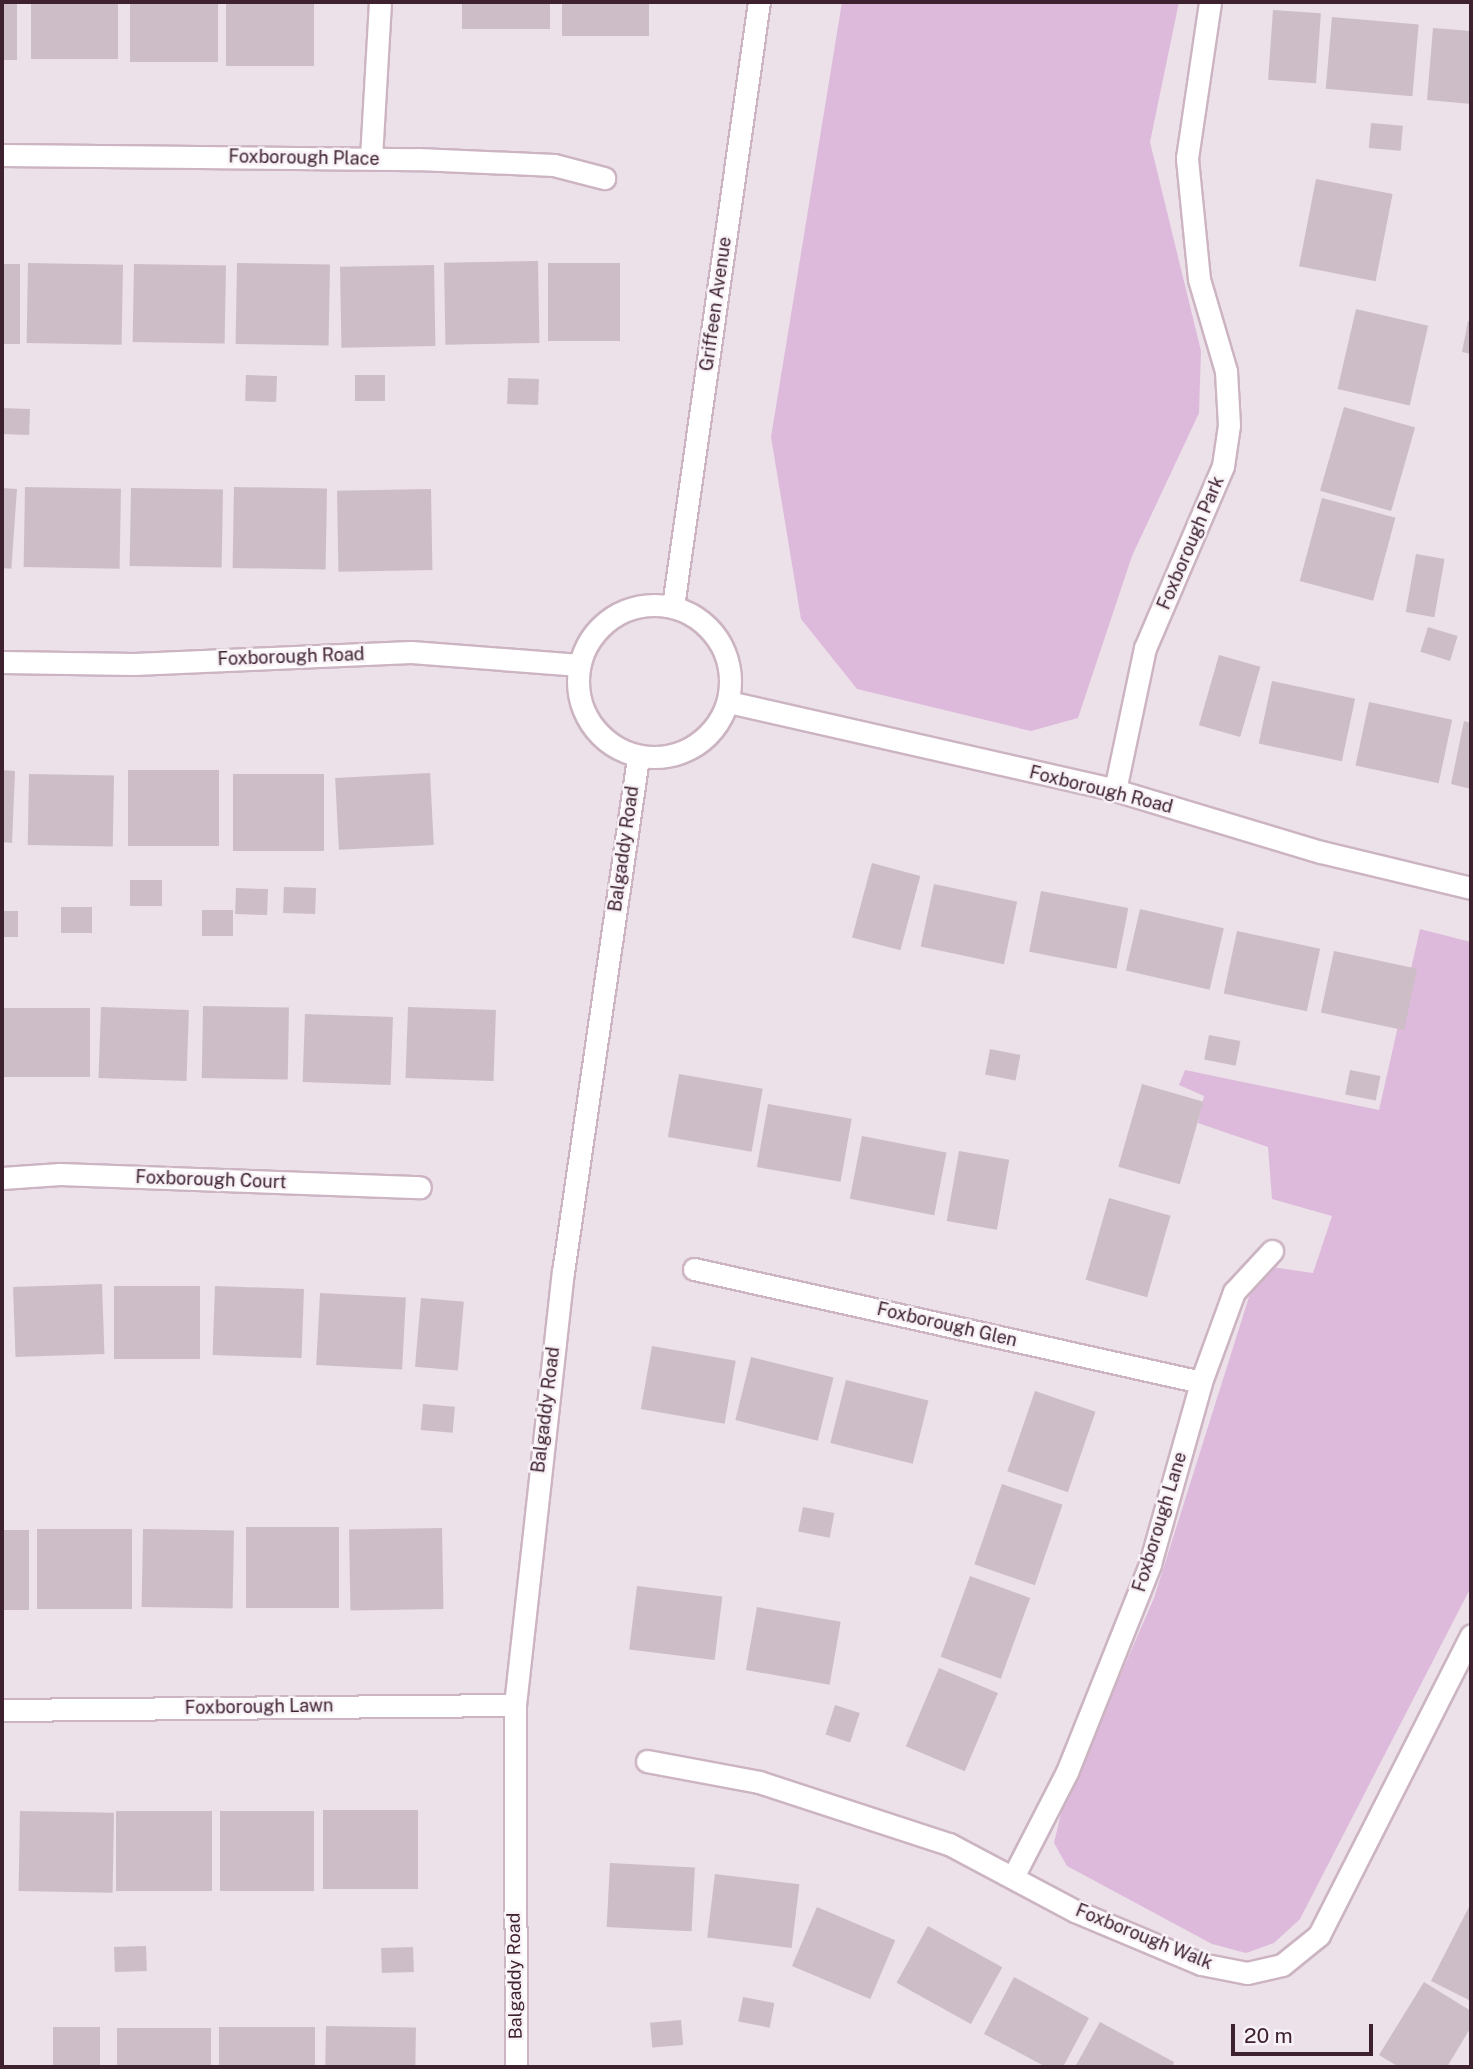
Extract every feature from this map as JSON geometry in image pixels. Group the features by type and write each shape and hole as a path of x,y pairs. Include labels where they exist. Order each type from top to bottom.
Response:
{"street":[{"path":"371,158 380,2"},
{"name":"Griffeen Avenue","path":"673,606 759,2"},
{"name":"Foxborough Park","path":"1115,790 1146,648 1223,466 1229,425 1226,371 1199,279 1187,158 1210,2"},
{"name":"Foxborough Place","path":"2,155 371,158 554,165 604,178"},
{"path":"673,606 715,634 730,677 729,702 705,740 685,752 638,758 597,733 578,689 579,665 605,622 627,609 673,606"},
{"name":"Foxborough Road","path":"2,662 134,664 411,652 579,665"},
{"name":"Foxborough Road","path":"729,702 1115,790 1321,852 1471,888"},
{"name":"Balgaddy Road","path":"516,2067 515,1705 563,1272 638,758"},
{"name":"Foxborough Court","path":"2,1178 60,1174 420,1187"},
{"name":"Foxborough Lane","path":"1014,1875 1067,1772 1150,1564 1200,1382 1234,1292 1272,1251"},
{"name":"Foxborough Glen","path":"694,1269 1200,1382"},
{"name":"Foxborough Walk","path":"647,1761 759,1782 845,1808 1014,1875 1075,1910 1202,1964 1247,1973 1282,1965 1319,1935 1471,1635"},
{"name":"Foxborough Lawn","path":"2,1710 515,1705"}],"shaded area":[{"path":"842,2 1179,2 1150,142 1201,351 1199,413 1132,556 1078,718 1031,731 857,689 801,619 771,437"},
{"path":"1420,929 1471,942 1471,1587 1300,1919 1274,1943 1246,1953 1212,1944 1067,1866 1054,1843 1062,1809 1154,1598 1254,1281 1272,1267 1313,1273 1332,1216 1272,1199 1268,1147 1198,1123 1204,1096 1179,1085 1185,1070 1379,1110"}],"building":[{"path":"2,2 17,2 17,60 2,60"},
{"path":"31,2 118,2 118,59 31,59"},
{"path":"130,2 218,2 218,62 130,62"},
{"path":"226,2 314,2 314,66 226,66"},
{"path":"462,2 550,2 550,29 462,29"},
{"path":"562,2 649,2 649,36 562,36"},
{"path":"1273,10 1321,13 1316,83 1268,80"},
{"path":"1332,17 1419,25 1412,96 1326,89"},
{"path":"1433,28 1471,31 1471,104 1427,100"},
{"path":"1371,123 1403,126 1401,151 1369,148"},
{"path":"1316,179 1393,194 1376,281 1299,266"},
{"path":"538,261 539,343 445,345 444,263"},
{"path":"28,263 123,265 122,345 27,343"},
{"path":"237,263 330,265 329,346 236,344"},
{"path":"548,263 620,263 620,341 548,341"},
{"path":"2,264 20,264 20,344 2,344"},
{"path":"134,264 226,266 225,344 133,342"},
{"path":"434,265 435,346 341,348 340,267"},
{"path":"1356,309 1428,326 1410,406 1338,389"},
{"path":"1468,321 1471,322 1471,354 1462,352"},
{"path":"246,375 277,376 276,402 245,401"},
{"path":"355,375 385,375 385,401 355,401"},
{"path":"508,378 539,379 538,405 507,404"},
{"path":"1344,407 1415,427 1391,511 1320,491"},
{"path":"2,408 30,409 29,435 2,434"},
{"path":"25,487 121,489 120,569 24,567"},
{"path":"234,487 327,489 326,570 233,568"},
{"path":"2,488 17,489 11,569 2,568"},
{"path":"131,488 223,490 222,568 130,566"},
{"path":"431,489 432,570 338,572 337,491"},
{"path":"1322,498 1395,518 1373,601 1300,581"},
{"path":"1416,554 1445,559 1434,617 1406,612"},
{"path":"1428,627 1458,636 1450,661 1420,652"},
{"path":"1219,655 1260,667 1240,737 1199,725"},
{"path":"1272,681 1355,699 1342,761 1259,744"},
{"path":"1369,702 1452,720 1439,783 1355,766"},
{"path":"1464,721 1471,723 1471,789 1451,784"},
{"path":"2,770 15,771 12,843 2,842"},
{"path":"128,770 219,770 219,846 128,846"},
{"path":"430,773 434,845 339,850 335,778"},
{"path":"29,774 114,775 113,846 28,845"},
{"path":"233,774 324,774 324,851 233,851"},
{"path":"872,863 920,876 900,950 852,937"},
{"path":"130,880 162,880 162,906 130,906"},
{"path":"934,884 1017,902 1004,964 921,947"},
{"path":"284,887 316,888 315,914 283,913"},
{"path":"236,888 268,889 267,915 235,914"},
{"path":"1041,891 1128,908 1117,969 1029,952"},
{"path":"61,907 92,907 92,933 61,933"},
{"path":"1140,909 1224,928 1210,990 1126,970"},
{"path":"202,910 233,910 233,936 202,936"},
{"path":"2,911 18,911 18,937 2,937"},
{"path":"1237,931 1320,949 1307,1011 1224,994"},
{"path":"1334,951 1417,969 1404,1030 1321,1013"},
{"path":"203,1006 289,1008 288,1079 202,1078"},
{"path":"101,1007 189,1010 186,1081 99,1078"},
{"path":"408,1007 496,1010 493,1081 406,1078"},
{"path":"2,1008 90,1008 90,1077 2,1077"},
{"path":"305,1014 393,1017 391,1085 303,1082"},
{"path":"1209,1035 1240,1041 1236,1066 1204,1060"},
{"path":"990,1049 1020,1055 1015,1080 985,1075"},
{"path":"1350,1070 1380,1076 1376,1100 1345,1095"},
{"path":"679,1074 763,1089 752,1152 668,1137"},
{"path":"1142,1084 1204,1102 1180,1184 1118,1167"},
{"path":"768,1104 852,1119 841,1182 757,1167"},
{"path":"862,1136 946,1152 934,1215 850,1199"},
{"path":"959,1151 1009,1160 997,1230 947,1221"},
{"path":"1109,1198 1171,1216 1147,1297 1086,1280"},
{"path":"102,1284 104,1354 15,1357 13,1287"},
{"path":"114,1286 200,1286 200,1359 114,1359"},
{"path":"215,1286 304,1289 302,1358 213,1355"},
{"path":"320,1293 406,1298 402,1369 316,1365"},
{"path":"421,1298 464,1302 458,1370 415,1367"},
{"path":"652,1346 736,1361 725,1424 641,1409"},
{"path":"751,1357 833,1378 818,1441 735,1420"},
{"path":"846,1380 928,1401 913,1464 830,1443"},
{"path":"1035,1391 1096,1412 1068,1492 1007,1471"},
{"path":"423,1404 455,1407 453,1433 421,1430"},
{"path":"1002,1484 1063,1505 1035,1585 974,1564"},
{"path":"803,1507 834,1513 830,1538 798,1532"},
{"path":"246,1527 339,1527 339,1608 246,1608"},
{"path":"442,1528 443,1609 350,1611 349,1530"},
{"path":"37,1529 132,1529 132,1609 37,1609"},
{"path":"143,1529 234,1531 233,1609 142,1607"},
{"path":"2,1530 29,1530 29,1610 2,1610"},
{"path":"970,1576 1030,1598 1001,1679 941,1657"},
{"path":"637,1586 722,1596 715,1660 629,1650"},
{"path":"757,1607 841,1622 830,1685 746,1670"},
{"path":"939,1668 998,1693 965,1771 906,1746"},
{"path":"835,1705 860,1713 850,1743 825,1734"},
{"path":"323,1810 418,1810 418,1889 323,1889"},
{"path":"20,1811 114,1813 113,1893 19,1891"},
{"path":"116,1811 212,1811 212,1891 116,1891"},
{"path":"220,1811 314,1811 314,1891 220,1891"},
{"path":"610,1863 695,1867 692,1931 607,1927"},
{"path":"715,1874 799,1884 792,1948 707,1938"},
{"path":"1471,1903 1471,2001 1431,1981"},
{"path":"817,1907 895,1940 870,1999 792,1966"},
{"path":"928,1926 1002,1967 971,2024 896,1983"},
{"path":"146,1946 147,1971 115,1972 114,1947"},
{"path":"413,1947 414,1972 382,1973 381,1948"},
{"path":"1014,1977 1089,2018 1063,2067 1046,2067 984,2034"},
{"path":"1424,1982 1471,2011 1471,2027 1447,2067 1399,2067 1379,2055"},
{"path":"743,1997 774,2003 770,2028 738,2022"},
{"path":"681,2020 683,2045 652,2048 650,2023"},
{"path":"1100,2022 1174,2062 1172,2067 1075,2067"},
{"path":"326,2026 416,2028 415,2067 325,2067"},
{"path":"53,2027 100,2027 100,2067 53,2067"},
{"path":"219,2027 315,2027 315,2067 219,2067"},
{"path":"117,2028 211,2028 211,2067 117,2067"}]}
